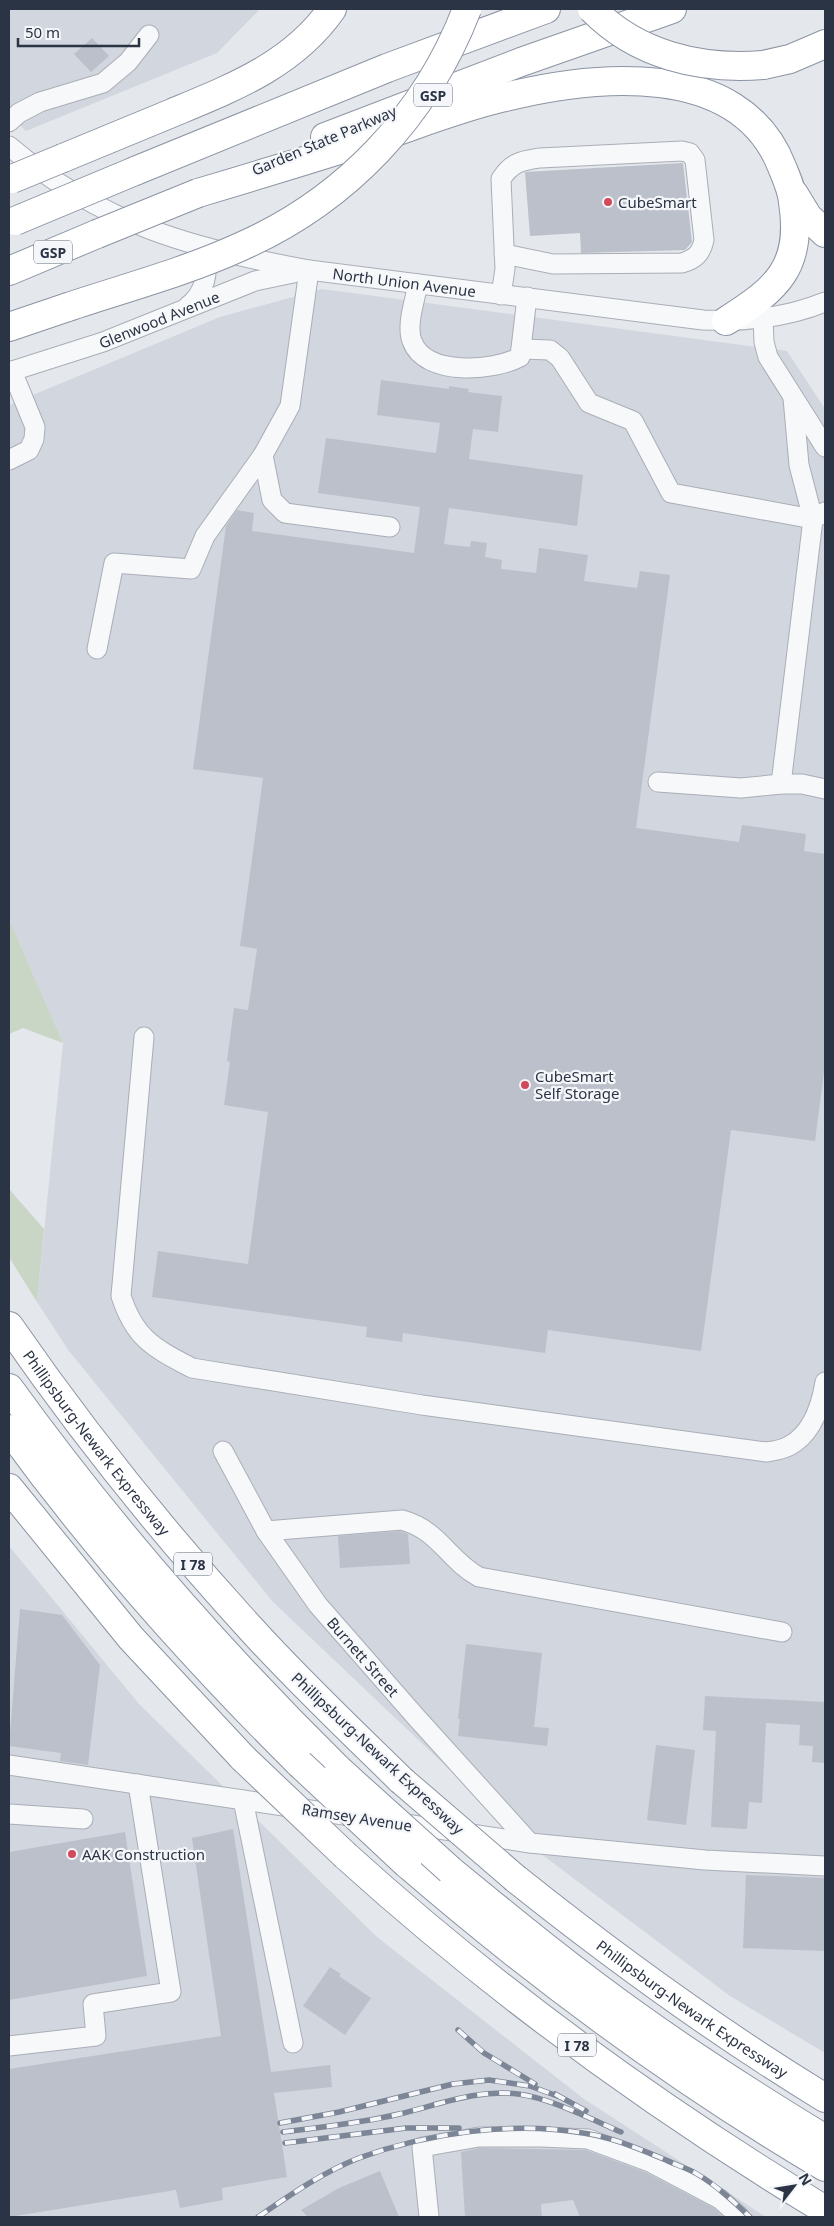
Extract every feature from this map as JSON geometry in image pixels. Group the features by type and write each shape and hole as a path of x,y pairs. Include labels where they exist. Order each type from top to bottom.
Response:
{"highway":[{"path":"10,180 216,95 260,74 296,49 317,28 332,9"},
{"path":"9,327 239,248 276,230 321,201 363,166 404,122 438,70 467,9"},
{"path":"12,222 347,84 546,9"},
{"path":"592,9 623,34 669,56 716,66 763,65 790,59 825,44"},
{"name":"Garden State Parkway","path":"9,270 392,111 521,62 672,9"},
{"path":"198,193 369,141 500,98 555,87 621,81 661,83 691,89 716,98 739,110 767,138 780,160 794,203 796,233 793,253 789,263 771,289 726,321"},
{"path":"789,184 808,216 825,232"},
{"name":"Phillipsburg-Newark Expressway","path":"9,1326 100,1451 200,1572 287,1667 402,1780 516,1879 610,1952 747,2049 825,2098"},
{"name":"I 78","path":"9,1388 72,1474 186,1611 258,1689 340,1770 450,1870 543,1946 638,2017 735,2083 825,2139"},
{"name":"I 78","path":"9,1429 66,1504 142,1596 221,1684 300,1764 407,1864 503,1944 597,2017 694,2085 825,2167"},
{"name":"I 78","path":"9,1488 93,1594 131,1638 243,1758 346,1856 478,1970 571,2041 668,2110 825,2210"}],"street":[{"path":"9,122 20,113 40,102 103,83 128,62 150,35"},
{"name":"North Union Avenue","path":"9,146 52,180 97,206 160,234 202,248 309,270 670,317 726,321 794,313 825,302"},
{"path":"501,295 505,269 504,254 501,193 501,179 509,168 523,160 682,151 690,154 696,160 704,240 702,249 694,260 682,263 553,264 504,254"},
{"path":"184,308 198,296 206,278 206,260 202,248"},
{"path":"97,649 114,563 191,569 205,536 263,455 290,406 309,270"},
{"name":"Glenwood Avenue","path":"10,372 103,342 255,281 309,270"},
{"path":"418,284 410,333 416,349 437,363 453,366 484,368 509,363 520,357 527,297"},
{"path":"763,318 764,342 768,357 825,447"},
{"path":"521,349 550,350 560,358 589,403 633,421 671,492 819,515"},
{"path":"9,460 29,450 34,438 35,427 10,372"},
{"path":"780,784 819,515 799,465 793,398"},
{"path":"263,455 272,500 285,514 390,526"},
{"path":"658,782 741,788 802,784 825,789"},
{"path":"144,1037 120,1296 128,1316 143,1338 166,1354 192,1368 422,1405 766,1452 787,1448 802,1438 814,1418 825,1382"},
{"name":"Burnett Street","path":"223,1451 266,1531 318,1605 530,1843"},
{"path":"266,1531 402,1520 415,1523 434,1535 466,1570 479,1577 782,1632"},
{"name":"Ramsey Avenue","path":"9,1765 530,1843 705,1860 825,1866"},
{"path":"9,2046 96,2036 93,2004 171,1992 138,1784"},
{"path":"243,1800 293,2044"},
{"path":"9,1814 83,1819"},
{"path":"429,2217 422,2147 478,2137 541,2136 588,2139 650,2162 720,2199 740,2217"}],"shaded area":[{"path":"9,9 260,9 217,53 26,131 9,115"},
{"path":"322,289 787,351 825,409 825,2053 730,1996 528,1844 273,1602 69,1351 37,1302 63,1043 9,919 9,405 220,317"},
{"path":"9,1546 139,1704 377,1937 584,2099 766,2217 9,2217"}],"green space":[{"path":"9,919 63,1043 23,1028 9,1034"},
{"path":"9,1189 44,1229 37,1302 9,1257"}],"building":[{"path":"92,38 109,56 91,72 74,54"},
{"name":"CubeSmart","path":"683,163 692,242 685,250 581,253 580,233 530,236 525,172"},
{"name":"CubeSmart Self Storage","path":"381,380 449,389 449,386 469,389 468,392 502,396 498,432 473,429 469,459 583,475 577,526 449,508 444,544 470,547 471,541 487,543 485,557 502,560 501,569 536,573 539,548 588,555 584,581 637,588 640,571 670,575 636,828 739,842 742,825 806,834 804,851 825,854 825,1064 815,1141 731,1130 701,1351 548,1330 545,1353 403,1333 402,1342 366,1337 367,1327 152,1297 158,1251 248,1264 268,1112 224,1105 230,1062 227,1061 234,1008 248,1010 257,949 240,946 263,778 193,769 226,526 237,510 254,513 252,531 414,553 420,507 318,493 326,438 436,453 440,423 377,415"},
{"path":"400,1531 408,1534 410,1564 340,1568 338,1536"},
{"path":"20,1609 62,1615 100,1665 88,1765 60,1761 61,1753 9,1746"},
{"path":"466,1644 542,1653 534,1727 549,1728 547,1746 458,1736"},
{"path":"705,1696 825,1702 825,1763 812,1762 813,1746 799,1745 800,1725 766,1723 762,1803 749,1802 747,1829 711,1827 716,1731 703,1730"},
{"path":"656,1745 695,1750 686,1825 647,1820"},
{"path":"233,1829 271,2072 330,2065 332,2087 274,2093 287,2177 222,2188 223,2200 180,2208 176,2190 9,2217 9,2069 221,2036 192,1838"},
{"path":"125,1832 147,1976 9,2000 9,1852"},
{"path":"746,1875 825,1878 825,1951 743,1948"},
{"path":"330,1967 341,1974 339,1976 371,1998 345,2035 303,2006"},
{"path":"480,2148 586,2150 645,2172 714,2208 723,2217 580,2217 573,2200 541,2204 542,2217 465,2217 461,2152"},
{"path":"380,2171 399,2217 308,2217 301,2210 339,2188"}],"railway":[{"path":"458,2030 484,2053 535,2084"},
{"path":"280,2123 339,2112 453,2084 489,2080 530,2086 560,2097"},
{"path":"283,2132 371,2120 458,2099 503,2093 530,2096 543,2100 621,2132"},
{"path":"555,2094 586,2111"},
{"path":"285,2143 406,2128 459,2128"},
{"path":"258,2217 295,2192 333,2170 385,2149 441,2136 499,2129 528,2128 594,2135 615,2140 646,2152 704,2178 750,2217"}],"place":[{"name":"CubeSmart","path":"608,202"},
{"name":"CubeSmart Self Storage","path":"525,1085"},
{"name":"AAK Construction","path":"72,1854"}]}
